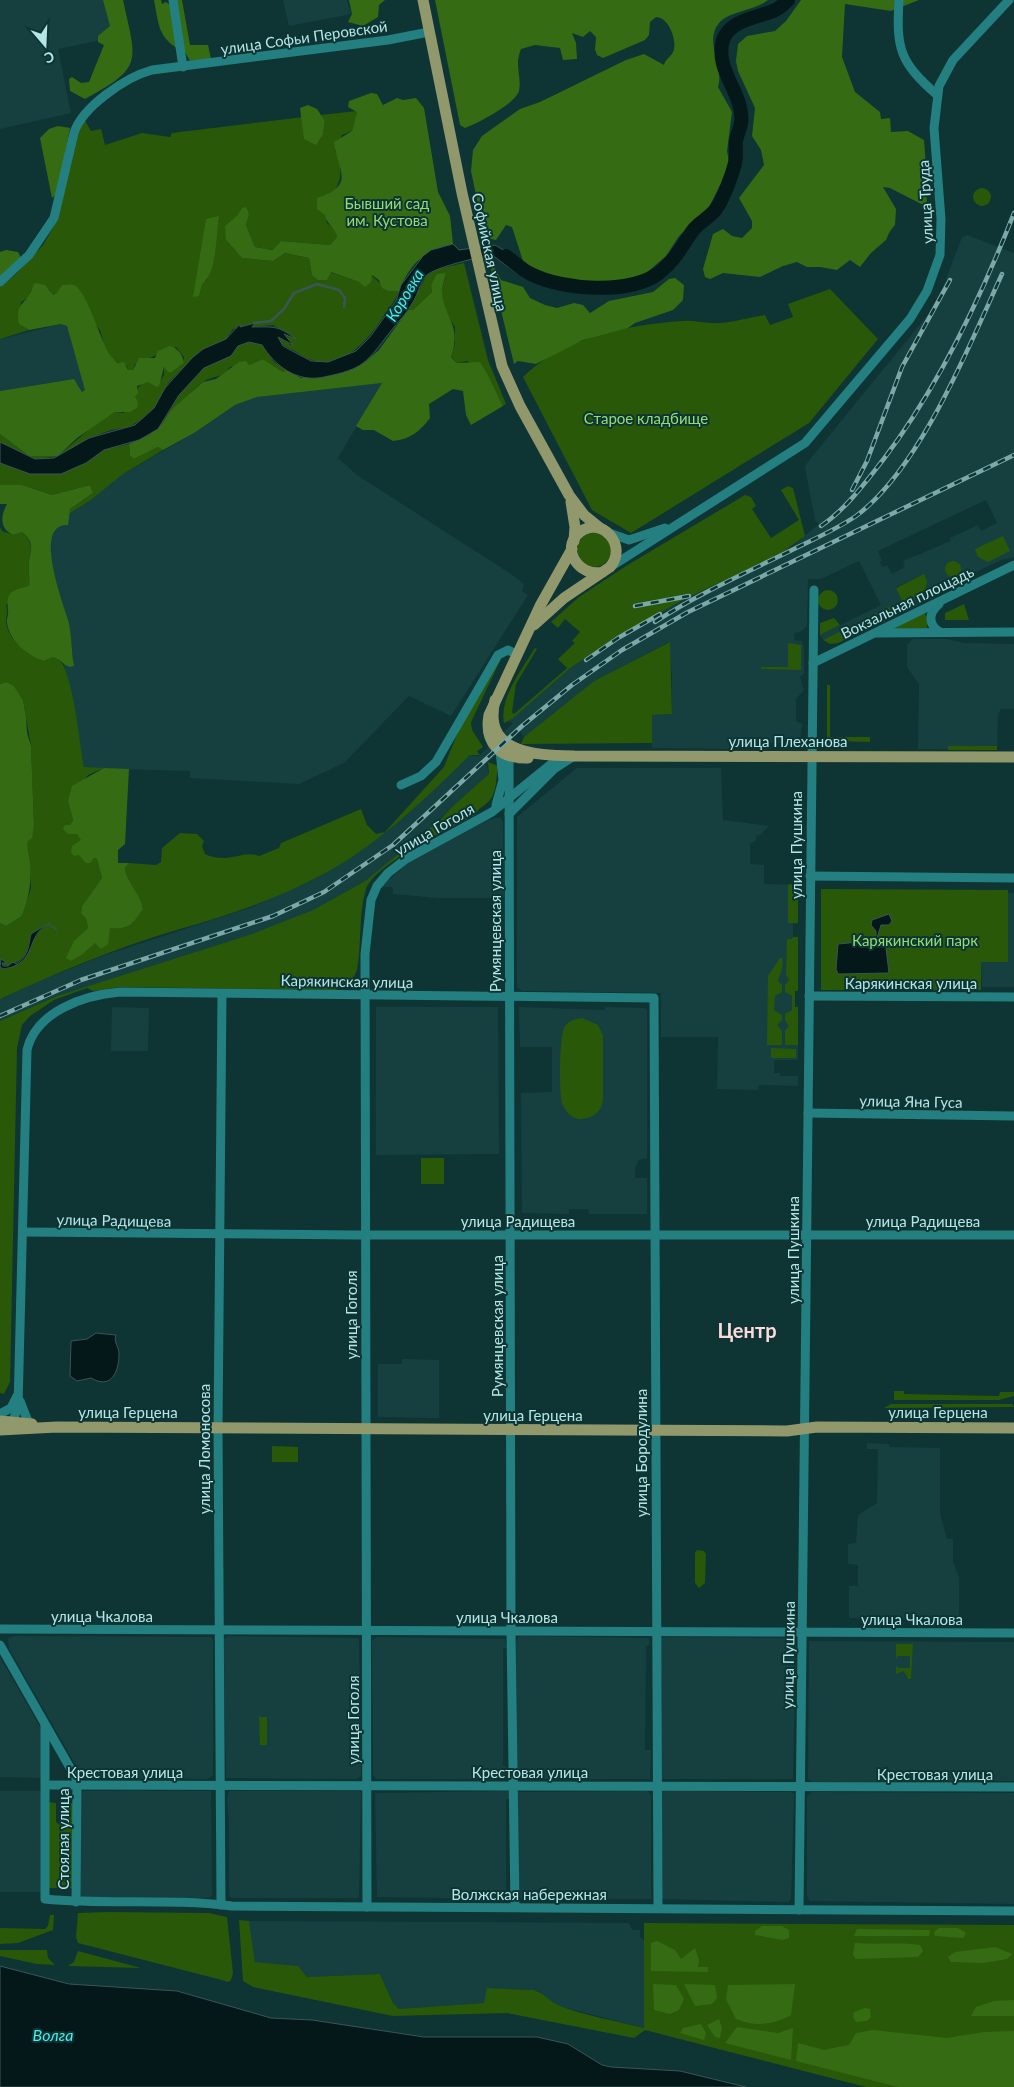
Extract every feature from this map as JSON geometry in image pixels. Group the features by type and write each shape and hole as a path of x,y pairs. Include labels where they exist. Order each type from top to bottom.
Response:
{"main road":[{"name":"Софийская улица","path":"423,0 471,235 496,347 505,375 570,496 584,515 603,530"},
{"name":"Софийская улица","path":"570,496 575,527 573,545"},
{"path":"506,751 491,740 488,727 489,715 533,626 540,606 573,545 584,530 603,530 614,539 617,549 616,559 607,569 564,598 533,626"},
{"path":"573,545 574,561 580,568 591,573 607,569"},
{"name":"улица Плеханова","path":"506,751 561,756 1014,757"},
{"name":"улица Герцена","path":"6,1421 51,1427"},
{"name":"улица Герцена","path":"0,1430 51,1427 787,1431 804,1429 1014,1428"}],"street":[{"path":"173,0 183,67"},
{"path":"899,0 899,38 906,63 913,74 937,95"},
{"name":"улица Труда","path":"677,523 805,443 910,319 933,278 942,246 934,128 937,95 942,78 953,60 1009,0"},
{"name":"улица Софьи Перовской","path":"0,282 29,255 54,218 74,133 84,115 100,100 137,75 152,70 388,40 430,32"},
{"path":"603,530 618,538 629,540 677,523"},
{"path":"607,569 677,523"},
{"name":"Вокзальная площадь","path":"813,663 1014,565"},
{"name":"улица Пушкина","path":"798,1910 801,1787 814,590"},
{"path":"940,632 932,626 931,614 934,608 947,598"},
{"path":"875,633 1014,632"},
{"path":"400,785 422,776 436,762 498,655 508,650 518,655"},
{"path":"492,812 500,797 506,751"},
{"name":"Румянцевская улица","path":"506,751 510,796 511,1631 515,1907"},
{"name":"улица Гоголя","path":"367,1907 366,924 376,886 388,873 406,860 492,812 561,756"},
{"path":"509,814 554,769 574,756"},
{"path":"810,876 1014,878"},
{"name":"Карякинская улица","path":"23,1232 26,1050 32,1036 46,1020 82,1000 110,993 654,998"},
{"name":"улица Ломоносова","path":"221,1904 218,1427 222,994"},
{"name":"Карякинская улица","path":"809,996 1014,997"},
{"name":"улица Бородулина","path":"654,998 655,1631 658,1908"},
{"name":"улица Яна Гуса","path":"808,1112 1014,1116"},
{"path":"0,1430 6,1421 18,1410 23,1232"},
{"name":"улица Радищева","path":"23,1232 219,1235 1014,1235"},
{"path":"0,1414 12,1406 18,1391"},
{"path":"18,1391 25,1414 31,1424"},
{"name":"улица Чкалова","path":"0,1629 1014,1633"},
{"name":"Стоялая улица","path":"0,1645 78,1785 76,1902"},
{"name":"Стоялая улица","path":"45,1900 46,1725"},
{"name":"Крестовая улица","path":"46,1785 220,1790 367,1786 1014,1788"},
{"name":"Волжская набережная","path":"45,1900 367,1907 1014,1912"}],"shaded area":[{"path":"0,0 112,0 120,36 58,49 71,113 0,129"},
{"path":"283,0 347,0 351,14 289,26"},
{"path":"967,235 1014,253 1014,557 1001,560 962,579 951,589 896,616 891,607 823,640 820,635 881,605 859,561 821,579 808,579 807,626 802,631 794,633 794,640 802,641 804,648 804,673 800,677 804,690 796,699 796,721 802,724 799,747 785,749 780,743 752,743 750,749 733,743 729,749 652,748 652,715 672,714 672,677 669,642 594,681 524,737 520,731 486,764 489,774 439,821 365,881 313,910 271,928 57,996 0,1021 0,999 34,983 105,955 252,907 315,879 385,833 470,755 479,756 513,723 509,721 569,669 598,648 638,623 793,546 819,524 815,520 805,468 807,463 930,312 943,287 962,237","holes":["986,500 997,523 981,531 978,525 950,538 951,541 903,561 905,567 892,574 887,565 882,567 878,551","924,574 903,603 896,587"]},
{"path":"61,324 67,326 86,390 83,392 74,379 0,391 0,339"},
{"path":"382,383 338,458 357,475 511,574 524,584 522,591 528,595 451,716 409,696 344,763 299,784 190,778 190,771 84,768 64,666 49,539 55,524 91,500 123,474 194,433 235,405 257,397"},
{"path":"913,639 947,639 964,643 1014,644 1014,709 1001,709 998,714 997,750 918,749 919,684 907,667 907,645"},
{"path":"577,768 721,768 723,820 769,826 759,836 757,834 756,840 750,844 750,864 764,865 764,884 798,885 798,923 793,924 793,937 798,937 798,991 795,991 795,1007 798,1007 798,1060 774,1060 774,1073 780,1073 780,1076 798,1076 798,1086 759,1085 758,1090 717,1089 718,1037 661,1037 661,993 522,991 517,987 517,817"},
{"path":"501,818 503,822 504,898 438,898 393,894 393,887 381,887 408,863 487,820"},
{"path":"1008,893 1014,893 1014,987 982,987 981,962 1008,962"},
{"path":"112,1007 149,1008 148,1051 111,1051"},
{"path":"376,1007 498,1007 499,1154 376,1155"},
{"path":"519,1007 605,1010 605,1007 644,1008 647,1010 647,1158 639,1160 635,1168 635,1178 647,1178 647,1214 589,1214 588,1209 569,1209 569,1214 522,1213 521,1093 552,1092 552,1047 520,1047"},
{"path":"402,1359 439,1360 439,1418 378,1417 378,1364 402,1364"},
{"path":"867,1443 889,1444 889,1447 940,1448 940,1514 947,1539 953,1539 953,1562 959,1577 959,1621 849,1618 849,1586 858,1586 858,1565 848,1564 848,1544 856,1543 858,1515 877,1503 878,1449 867,1449"},
{"path":"14,1636 211,1637 213,1640 213,1775 208,1779 83,1778 9,1649 8,1638"},
{"path":"228,1636 359,1638 361,1776 357,1779 226,1778 224,1639"},
{"path":"377,1637 505,1639 507,1648 503,1648 503,1766 507,1766 505,1779 377,1779 373,1775 372,1640"},
{"path":"518,1637 649,1638 650,1644 646,1647 645,1750 651,1750 650,1779 517,1779 516,1642"},
{"path":"661,1638 792,1638 796,1640 793,1779 662,1779"},
{"path":"809,1641 1014,1642 1014,1781 812,1782 808,1779"},
{"path":"0,1657 43,1732 41,1778 0,1777"},
{"path":"0,1791 43,1791 41,1892 0,1892"},
{"path":"83,1791 211,1791 212,1895 209,1898 84,1897 80,1895 81,1793"},
{"path":"229,1791 359,1791 361,1793 359,1896 357,1898 231,1898 229,1895 229,1820 227,1799"},
{"path":"509,1791 511,1799 506,1799 506,1894 512,1895 509,1899 377,1897 375,1793"},
{"path":"648,1791 651,1796 651,1899 521,1899 518,1896 518,1792"},
{"path":"664,1791 791,1792 794,1794 791,1899 788,1902 662,1899 661,1793"},
{"path":"812,1792 1014,1793 1014,1904 810,1901 807,1896 807,1797"},
{"path":"249,1921 629,1923 632,1930 640,1930 640,1937 645,1941 644,2028 559,2006 540,1992 534,1990 488,1988 485,2003 399,2009 393,2003 380,1974 307,1977 298,1966 255,1962"}],"green space":[{"path":"103,0 123,0 133,50 127,70 118,79 85,99 70,91 69,79 72,77 81,83 89,82 104,45 98,42 98,36 110,26"},
{"path":"154,0 161,0 162,4 166,2 172,7 176,0 182,0 190,45 208,45 211,59 190,61 185,52 169,42 161,31"},
{"path":"349,0 385,0 379,5 378,17 363,26 348,22 352,14"},
{"path":"435,0 768,0 757,6 732,14 722,20 716,27 713,44 719,70 718,87 732,112 727,151 729,162 726,173 708,209 679,236 666,256 645,274 616,282 594,283 572,282 538,274 524,264 512,227 506,225 496,240 491,239 484,233 471,171 473,150 482,136 520,109 540,102 626,60 644,54 664,65 674,48 671,31 665,21 656,17 650,22 649,35 645,40 603,58 597,55 595,49 596,37 590,31 583,37 572,33 576,43 577,59 563,60 560,48 535,45 521,49 518,61 520,86 516,96 511,102 495,113 465,128 460,125"},
{"path":"801,0 919,0 891,11 845,4 842,57 855,92 880,112 881,119 890,118 891,132 908,131 924,140 926,167 929,172 926,180 927,207 890,188 883,187 896,209 895,225 886,240 871,253 860,267 850,260 837,270 807,267 797,262 783,266 760,277 723,273 710,279 705,277 703,269 713,234 723,229 732,236 742,238 752,228 752,221 739,198 764,165 761,150 752,136 755,108 738,71 736,61 738,44 747,36 775,31 786,21"},
{"name":"Бывший сад им. Кустова","path":"371,93 377,94 383,105 397,98 403,100 416,98 424,108 438,192 450,216 453,244 434,250 419,260 408,273 399,291 389,291 382,288 379,280 372,275 371,282 365,287 359,282 331,272 327,280 318,280 312,275 309,258 285,253 273,261 242,258 226,240 225,226 237,216 242,208 246,207 249,214 246,225 255,247 272,250 281,241 330,245 337,237 325,215 317,209 317,198 337,188 341,182 342,176 334,142 352,131 357,112 348,107 349,101"},
{"path":"308,105 317,109 325,121 323,134 316,145 304,139 300,108"},
{"path":"357,112 352,131 342,135 335,151 340,164 339,183 328,204 326,213 327,223 335,230 337,237 330,245 281,241 272,250 255,247 246,225 249,214 242,208 226,240 242,258 273,261 285,253 309,258 312,275 327,280 330,272 359,282 371,275 389,291 399,291 392,304 367,338 347,355 336,360 324,362 311,360 284,345 278,337 287,341 290,345 292,345 284,334 295,339 273,325 251,327 252,325 233,329 226,339 196,355 169,382 154,408 129,427 111,430 89,438 60,456 35,459 0,442 0,434 29,456 58,456 92,427 115,412 124,413 141,384 148,382 156,387 164,375 164,367 172,372 184,363 184,357 176,347 135,364 133,370 128,370 127,366 113,360 104,344 100,330 94,323 77,287 52,295 49,289 31,290 29,297 21,302 19,324 29,330 0,339 0,287 16,274 43,245 58,219 78,129 84,119 91,131 101,129 105,145 142,133 170,137 172,133 320,115 323,134 325,121 321,115","holes":["219,217 207,280 202,283"]},
{"path":"58,126 70,128 58,193 52,198 40,138 49,129"},
{"path":"982,188 988,191 991,197 988,203 982,206 976,203 973,197 976,191"},
{"path":"219,216 211,272 202,284 199,296 193,297 206,219"},
{"path":"6,250 18,252 21,258 0,277 0,252"},
{"path":"464,263 488,360 506,404 503,406 488,375 467,361 457,363 451,356 455,344 455,327 445,312 441,289 446,277 431,284 432,292 413,310 408,310 427,275 438,269"},
{"path":"494,266 501,280 523,287 530,298 557,308 574,303 583,305 590,313 609,301 653,292 669,279 675,278 684,285 683,300 673,310 635,323 628,328 583,340 536,364 518,361 514,364 491,269"},
{"path":"445,273 442,292 455,337 451,357 457,363 480,362 503,406 471,425 466,415 463,391 453,389 429,404 430,418 423,427 410,436 393,441 374,430 363,430 356,426 382,383 257,397 235,405 194,433 163,450 158,447 134,459 130,456 129,444 149,435 162,424 170,411 203,382 216,379 239,362 246,361 249,365 263,359 283,372 286,370 301,378 365,362 379,350 408,310 413,310 432,292 431,285 437,274"},
{"path":"35,283 45,285 53,295 57,293 62,285 77,287 88,305 107,349 118,363 124,362 128,370 133,370 139,358 155,358 158,351 170,346 180,352 184,363 172,372 168,372 164,367 159,386 156,387 148,382 137,386 138,393 135,397 138,402 137,408 130,412 115,412 77,438 58,456 29,456 0,434 0,391 74,379 82,392 85,390 67,326 61,324 29,330 19,324 19,310 30,295"},
{"name":"Старое кладбище","path":"830,289 878,339 809,423 631,533 592,510 523,377 539,363 557,352 597,336 618,330 661,323 687,321 720,323 765,315 770,325 793,317 788,304"},
{"path":"247,342 262,345 274,362 286,370 283,372 263,359 249,365 230,367 221,375 203,382 170,411 179,395 204,368 233,353 238,346"},
{"path":"129,444 130,456 134,459 158,447 163,450 123,474 91,500 69,514 70,509 93,493 90,485 52,495 22,485 0,485 0,463 30,474 61,474 86,463 104,450"},
{"path":"0,485 22,485 52,495 90,485 93,493 70,509 68,525 57,528 52,537 53,565 69,625 74,666 70,667 53,657 44,661 31,655 20,647 9,630 7,621 8,599 14,591 29,586 31,546 29,539 22,532 13,535 4,526 2,518 7,504 0,504"},
{"path":"788,486 793,488 805,536 780,554 685,599 617,636 569,669 512,719 504,723 503,713 508,694 535,648 537,649 516,684 512,712 514,714 567,668 558,659 575,643 572,641 580,632 565,619 558,628 551,622 579,597 626,566 745,495 751,497 756,506 752,509 771,538 799,520 781,490"},
{"path":"0,527 2,531 13,535 22,532 31,546 29,586 6,605 6,620 10,634 31,655 44,661 53,657 62,664 68,678 74,703 84,767 104,768 88,775 68,801 73,820 70,825 82,840 79,855 90,860 97,859 102,878 82,906 81,913 86,919 88,928 78,938 83,954 110,927 122,928 130,926 143,909 142,903 126,873 125,868 129,863 156,865 161,862 162,848 180,833 197,834 204,841 202,846 205,854 213,857 228,858 247,854 259,856 279,848 281,843 361,809 367,825 376,834 385,832 444,767 462,722 502,657 471,722 472,730 483,747 477,751 480,755 470,755 416,807 377,839 336,867 314,879 248,907 111,952 0,999 0,967 4,969 22,962 41,929 49,924 56,929 49,923 31,934 26,954 20,960 8,966 2,964 3,962 0,960 0,923 6,926 22,916 31,888 30,860 26,846 34,824 31,746 23,700 14,686 6,682 0,684"},
{"path":"594,533 606,538 611,550 606,562 594,567 582,562 577,550 582,538"},
{"path":"1003,536 1010,551 988,562 978,557 975,549"},
{"path":"950,561 956,561 961,566 959,575 950,577 945,572 945,566"},
{"path":"924,574 927,581 925,592 903,603 896,588"},
{"path":"828,590 835,593 838,600 835,607 828,610 821,607 818,600 821,593"},
{"path":"964,604 969,620 945,620 945,613"},
{"path":"891,606 896,616 838,643 830,644 823,640"},
{"path":"924,613 928,618 927,628 885,630"},
{"path":"834,618 840,625 820,635 820,623"},
{"path":"670,642 672,714 652,715 652,743 521,744 524,737 594,681"},
{"path":"788,643 801,645 801,670 761,669 761,667 788,667"},
{"path":"6,682 14,686 23,700 27,733 31,746 34,824 32,838 27,844 31,875 26,902 22,916 6,926 0,923 0,684"},
{"path":"827,685 830,685 830,737 870,737 870,742 831,741 827,739"},
{"path":"948,746 997,746 997,750 948,750"},
{"path":"488,762 498,766 495,790 491,799 476,814 415,847 372,879 366,889 364,899 357,970 349,983 343,987 335,990 120,987 93,991 87,988 54,1000 30,1016 22,1025 17,1048 10,1382 4,1394 0,1393 0,1021 57,996 252,934 313,910 365,881 439,821 489,774"},
{"path":"104,768 129,769 125,844 118,850 118,863 129,863 125,868 126,873 142,903 143,909 127,927 110,928 108,944 101,949 95,943 83,954 71,961 66,958 74,941 88,928 86,919 81,913 82,906 102,878 97,859 94,858 90,863 86,863 79,855 74,856 71,852 72,846 81,840 77,834 68,834 63,829 65,825 70,825 73,820 68,801 72,786"},
{"path":"788,884 798,885 798,923 788,923"},
{"name":"Карякинский парк","path":"821,889 1008,890 1008,962 981,962 981,990 821,990"},
{"path":"793,937 798,937 798,991 795,991 795,1007 798,1007 798,1045 785,1045 785,1031 789,1026 785,1020 785,1014 792,1010 792,996 785,992 785,985 789,980 786,975 787,939 792,939"},
{"path":"780,958 782,958 783,966 778,981 782,985 782,992 775,996 774,1010 782,1015 782,1020 777,1025 782,1031 782,1045 767,1045 768,976"},
{"path":"582,1018 598,1025 603,1036 603,1100 600,1109 595,1115 578,1119 568,1113 562,1103 560,1063 565,1026 572,1020"},
{"path":"771,1048 796,1049 796,1058 771,1058"},
{"path":"421,1158 444,1158 444,1184 421,1184"},
{"path":"894,1391 904,1391 904,1394 999,1396 1000,1392 1014,1392 1014,1396 999,1400 894,1400"},
{"path":"891,1404 1012,1404 1014,1407 884,1408"},
{"path":"272,1446 298,1447 298,1462 272,1462"},
{"path":"697,1550 704,1551 706,1554 705,1583 699,1588 695,1583 695,1553"},
{"path":"896,1644 913,1644 911,1679 908,1679 904,1671 896,1674 896,1665 898,1668 910,1668 910,1656 898,1656 896,1659"},
{"path":"259,1717 267,1717 267,1745 260,1745"},
{"path":"49,1802 56,1803 56,1822 65,1826 69,1822 69,1803 74,1803 73,1888 48,1888"},
{"path":"78,1913 209,1913 227,1917 233,1973 231,1980 228,1982 78,1943 76,1937"},
{"path":"50,1915 54,1915 53,1930 18,1943 0,1944 0,1928 45,1929 48,1926"},
{"path":"239,1920 249,1921 255,1962 298,1966 307,1977 380,1974 393,2003 399,2009 484,2003 487,1988 534,1990 556,2004 570,2010 644,2028 644,1923 1014,1925 1014,2087 866,2087 645,2030 634,2038 507,2013 393,2016 253,1987 243,1981"},
{"path":"762,1926 782,1926 789,1930 789,1938 783,1940 755,1935 755,1931"},
{"path":"939,1928 958,1928 966,1933 963,1938 935,1936 934,1932"},
{"path":"857,1929 930,1930 929,1936 854,1936"},
{"path":"657,1941 675,1950 681,1959 695,1948 699,1960 698,1967 708,1967 708,1972 651,1971 651,1943"},
{"path":"855,1943 920,1945 923,1951 918,1957 856,1959 853,1955"},
{"path":"995,1947 1012,1954 1007,1959 983,1963 951,1962 948,1957 955,1952"},
{"path":"0,1950 47,1950 48,1958 55,1965 37,1964 0,1956"},
{"path":"78,1951 141,1968 68,1966 74,1962"},
{"path":"653,1984 676,1985 684,1999 679,2010 670,2014 654,2010"},
{"path":"684,1984 715,1985 717,1998 712,2004 695,2006"},
{"path":"795,1984 791,2015 771,2023 757,2024 736,2019 726,1999 728,1985"},
{"path":"1014,2000 1014,2016 971,2016 976,2007 994,2001"},
{"path":"865,2008 870,2009 871,2017 867,2021 856,2022 853,2017 854,2012"},
{"path":"719,2019 722,2028 720,2038 715,2037 707,2025"},
{"path":"701,2024 706,2033 704,2040 680,2033 683,2028"},
{"path":"737,2027 778,2033 793,2028 791,2060 725,2043"},
{"path":"873,2030 947,2038 984,2032 1014,2031 1014,2087 898,2087 796,2061 798,2043 824,2050 849,2045 856,2033"}],"water":[{"path":"453,244 459,250 495,245 522,261 518,274 492,255 458,263 432,272 423,281 408,310 375,351 363,363 348,371 314,378 296,375 273,360 262,345 249,342 238,346 231,356 204,368 179,395 158,429 139,440 104,450 86,463 61,474 30,474 0,463 0,442 35,459 54,458 89,438 135,425 154,408 165,388 192,358 203,349 226,339 240,324 240,327 255,323 252,327 270,327 284,331 296,339 284,334 293,345 278,337 283,346 311,361 328,362 356,351 370,337 396,301 401,285 423,256 431,250"},
{"path":"889,914 892,921 889,925 881,925 877,938 886,948 889,973 838,974 836,969 838,944 870,941 876,936 876,931 871,925 872,920"},
{"path":"49,923 57,930 49,924 41,929 22,961 15,966 4,969 0,967 1,959 7,963 2,963 3,966 8,966 13,962 16,964 20,961 27,951 31,934"},
{"path":"96,1333 116,1335 115,1340 119,1361 115,1373 109,1380 104,1382 91,1378 77,1381 70,1376 71,1341 87,1339"},
{"name":"Волга","path":"0,1966 69,1984 177,1991 271,2018 312,2020 424,2037 537,2037 568,2044 602,2065 680,2071 746,2087 0,2087"}],"waterway":[{"name":"Коровка","path":"506,256 531,274 560,284 577,287 595,288 631,285 646,280 665,268 694,229 716,209 727,187 735,163 736,141 741,123 741,112 739,102 723,62 721,51 726,33 737,24 775,10 788,0"},
{"path":"254,323 271,321 284,309 294,293 317,284 339,290 345,298 344,307"}],"railway":[{"path":"821,526 839,512 862,487 903,432 922,402 957,341 987,278 1014,213"},
{"path":"655,622 706,592 841,525 856,516 879,495 922,438 941,404 1002,274"},
{"path":"852,490 867,461 902,367 950,280"},
{"path":"0,1016 81,980 273,916 324,892 393,845 522,726 572,685 622,650 688,612 1014,455"},
{"path":"635,606 689,596"},
{"path":"586,660 618,638 660,614"}],"district":[{"name":"Центр","path":"747,1330"}]}
